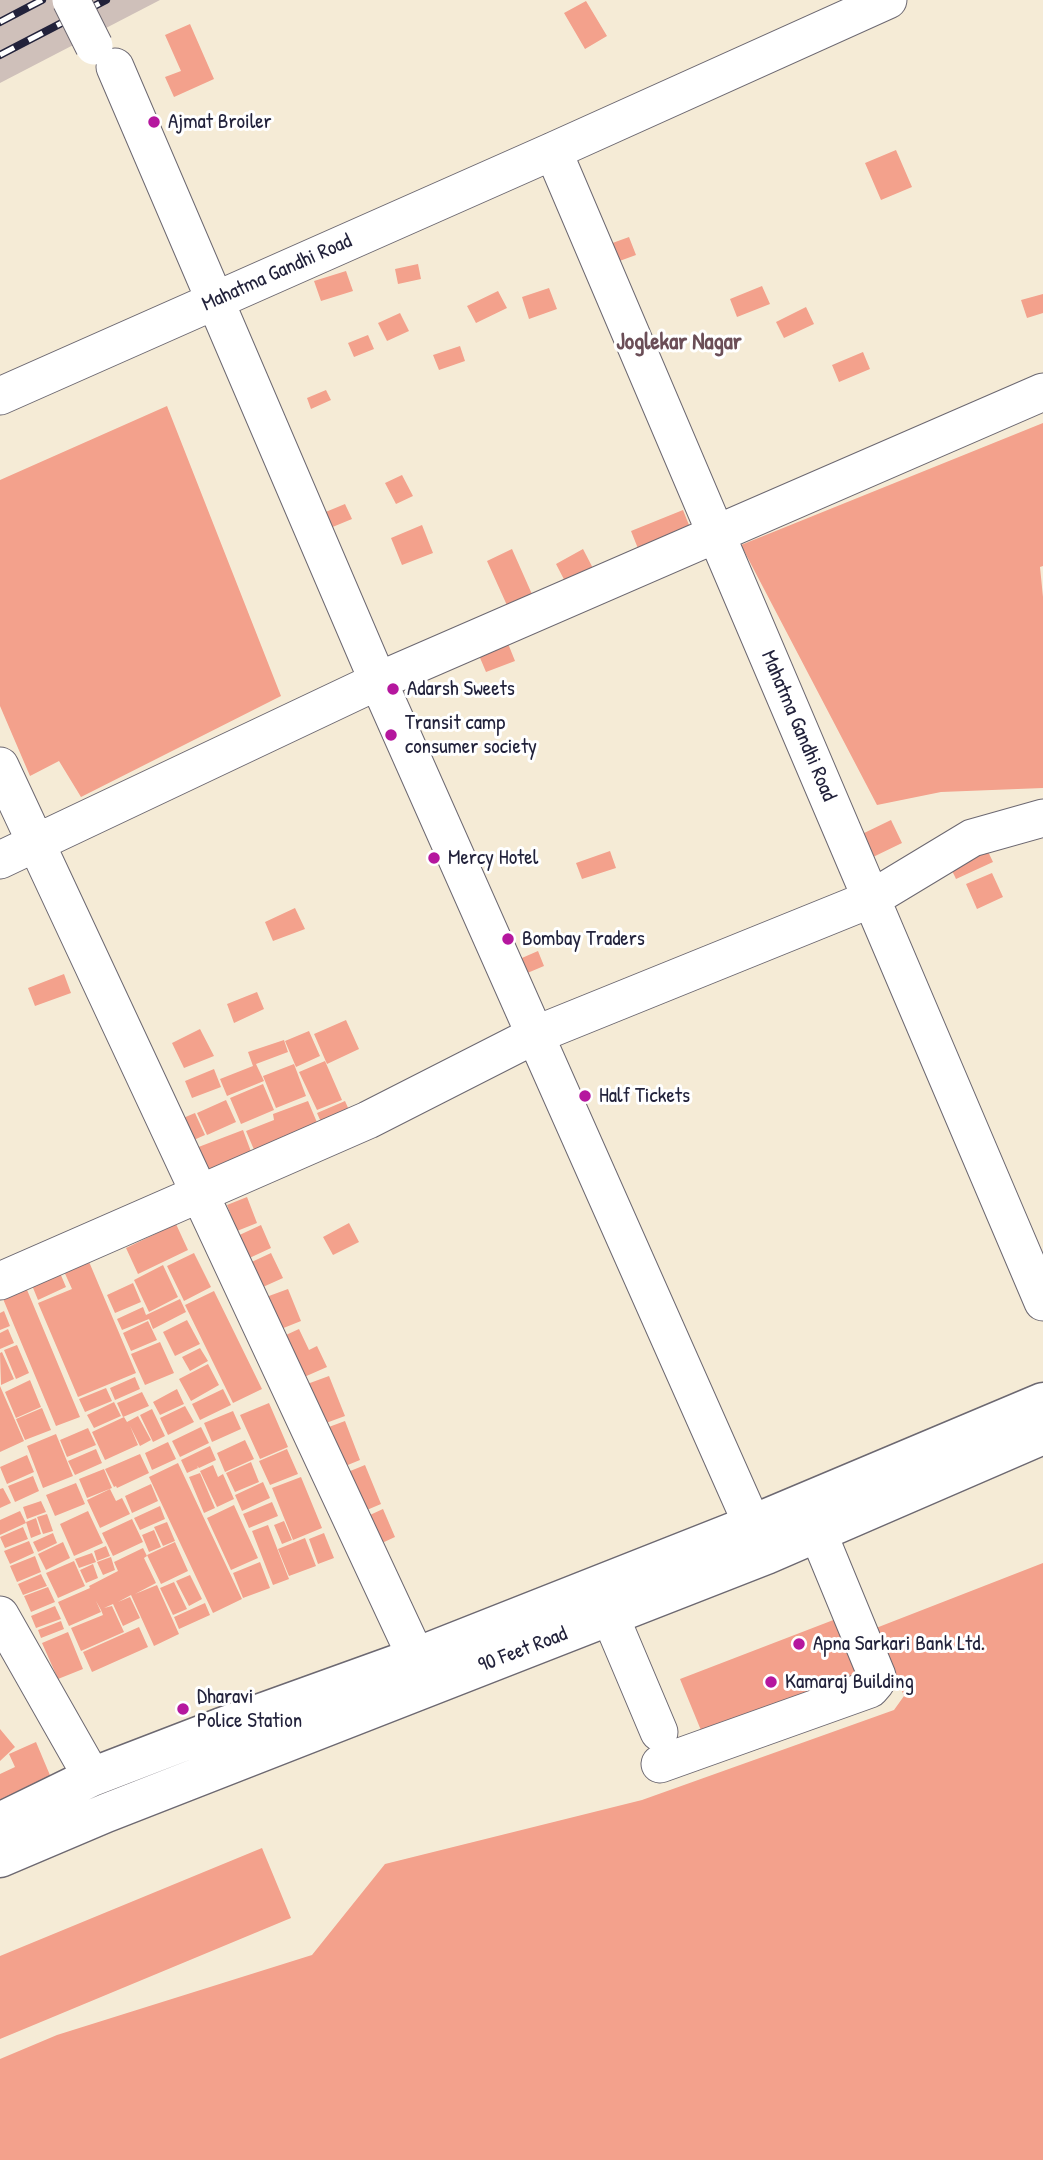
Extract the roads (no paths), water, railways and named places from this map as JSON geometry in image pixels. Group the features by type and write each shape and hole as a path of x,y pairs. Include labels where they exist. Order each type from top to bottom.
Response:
{"main road":[{"name":"90 Feet Road","path":"422,1672 610,1616 1043,1402"},
{"name":"90 Feet Road","path":"0,1822 92,1777 162,1750 326,1708 760,1540 818,1532 1043,1435"},
{"name":"90 Feet Road","path":"0,1858 174,1786 326,1708"},
{"path":"162,1750 174,1786"}],"street":[{"path":"71,0 104,56 216,300 378,681 760,1540"},
{"name":"Mahatma Gandhi Road","path":"0,396 888,0"},
{"name":"Mahatma Gandhi Road","path":"553,151 1043,1302"},
{"path":"0,860 378,681 1043,392"},
{"path":"0,766 422,1672"},
{"path":"0,1281 368,1119 535,1035 871,899 972,838 1043,818"},
{"path":"610,1616 659,1748 870,1689 877,1676 818,1532"},
{"path":"0,1615 92,1777"}],"railway":[{"path":"0,22 42,0"},
{"path":"0,55 106,0"}],"place":[{"name":"Ajmat Broiler","path":"154,122"},
{"name":"Adarsh Sweets","path":"393,689"},
{"name":"Transit camp consumer society","path":"391,735"},
{"name":"Mercy Hotel","path":"434,858"},
{"name":"Bombay Traders","path":"508,939"},
{"name":"Half Tickets","path":"585,1096"},
{"name":"Apna Sarkari Bank Ltd.","path":"799,1644"},
{"name":"Kamaraj Building","path":"771,1682"},
{"name":"Dharavi Police Station","path":"183,1709"}],"district":[{"name":"Joglekar Nagar","path":"679,343"}]}
